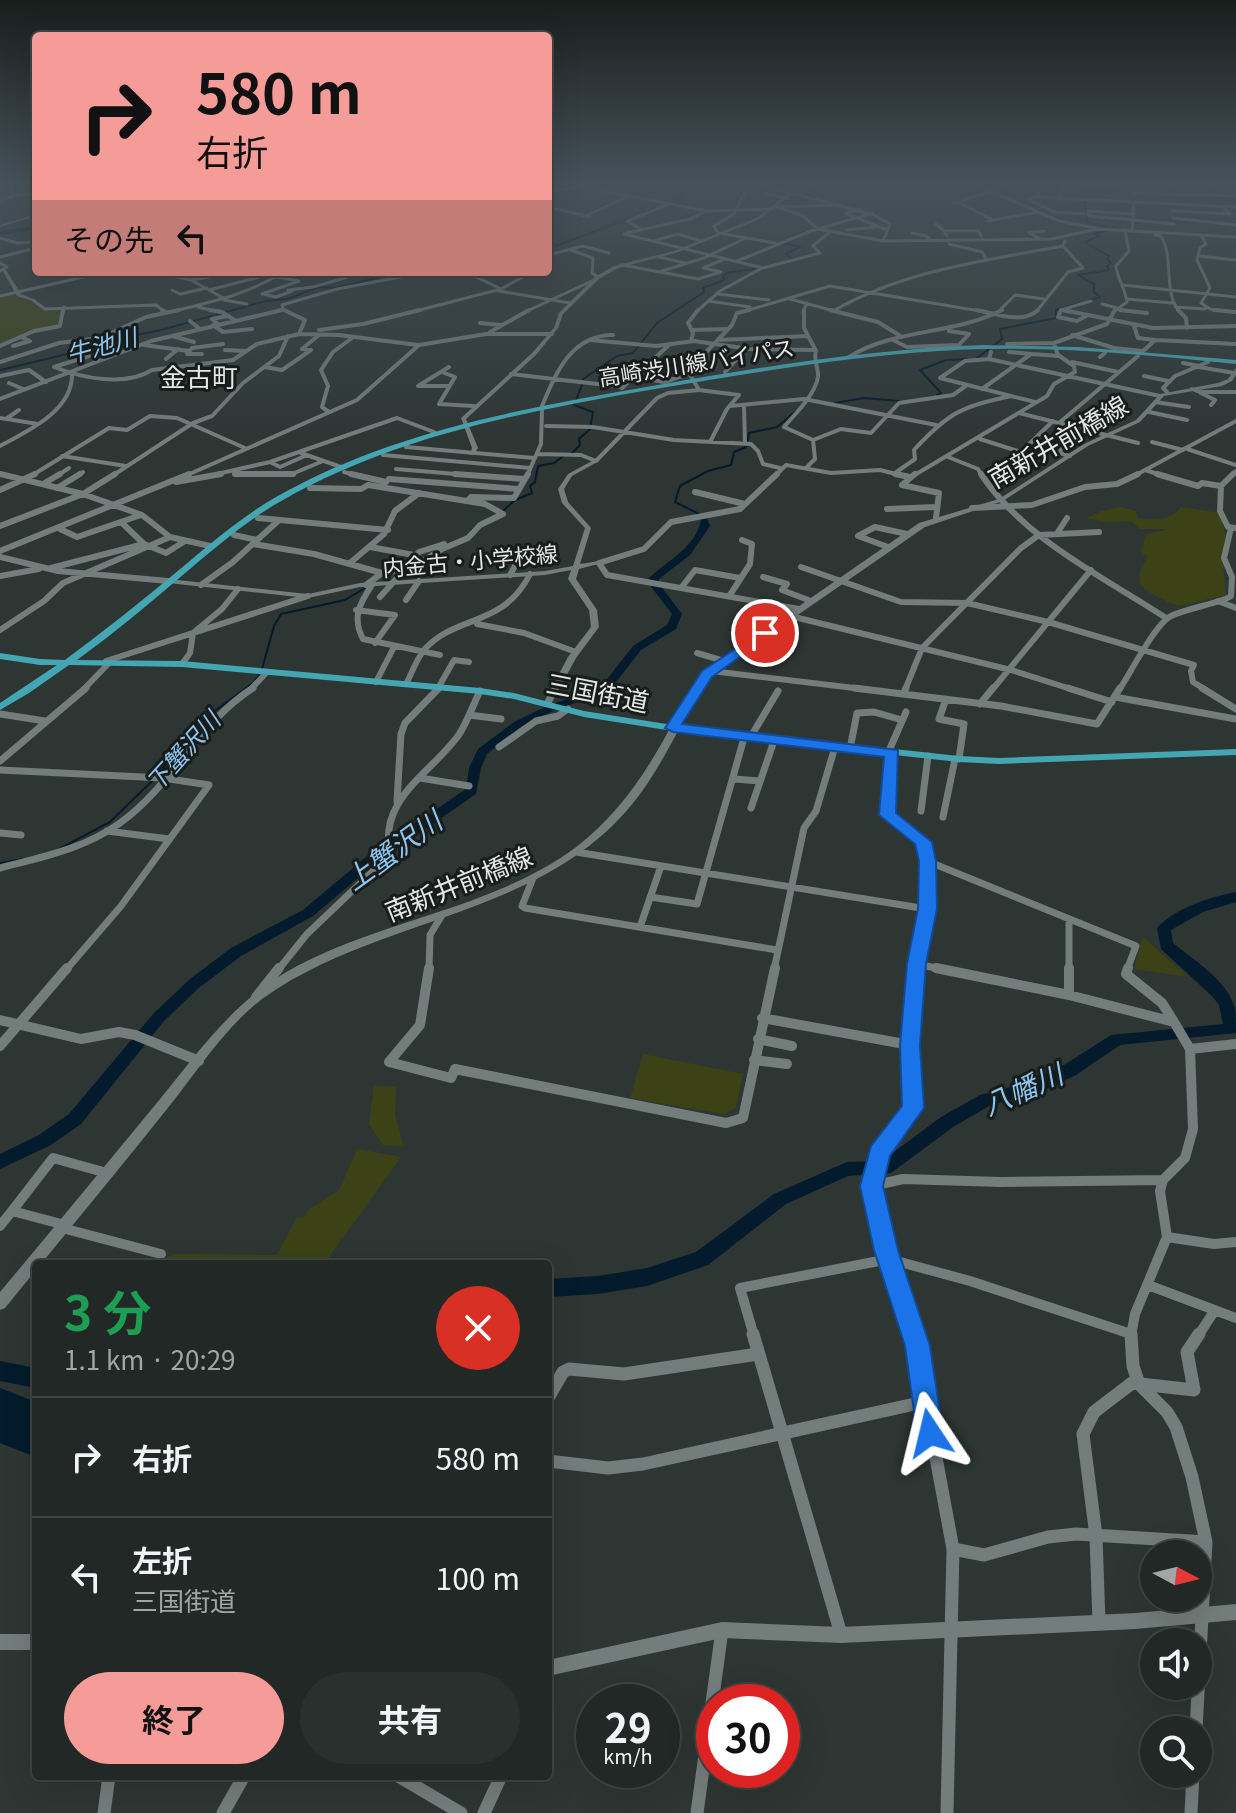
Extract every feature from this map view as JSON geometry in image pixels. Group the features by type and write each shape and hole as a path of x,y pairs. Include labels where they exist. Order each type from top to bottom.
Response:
{"main road":[{"name":"高崎渋川線バイパス","path":"198,558 210,546 278,499 434,432 542,408 697,385 849,357 980,348"},
{"name":"高崎渋川線バイパス","path":"816,363 915,352 1007,348 1140,353 1236,367"},
{"name":"高崎渋川線バイパス","path":"1056,349 1102,355 1140,353 1236,367"},
{"path":"1225,383 1236,367"},
{"path":"1161,397 1225,383 1236,385"},
{"name":"南新井前橋線","path":"35,1260 199,1061 256,998 287,976 324,958 533,878 576,852 626,806 700,682 711,671 907,534 936,518 999,501 1070,456 1138,421 1161,397"},
{"name":"高崎渋川線バイパス","path":"0,707 67,662 198,558 258,518 343,470 464,426"},
{"name":"三国街道","path":"0,656 67,662 182,664 480,691 673,728 957,759 999,761 1236,752"},
{"name":"南新井前橋線","path":"0,1303 32,1264"}],"street":[{"path":"592,270 597,278"},
{"path":"486,334 545,300 613,270"},
{"path":"653,270 698,279 721,272 710,270"},
{"path":"662,271 667,270"},
{"path":"691,341 692,330 688,323 692,314 733,282 760,270"},
{"path":"833,311 861,292 931,270"},
{"path":"688,374 737,313 751,307 830,286 1019,318 1034,314 1068,272 1078,270"},
{"path":"1007,348 1033,353 1056,349 1071,335 1104,326 1116,308 1127,302 1117,270"},
{"path":"1170,270 1173,305 1186,318 1187,328"},
{"path":"1200,270 1210,288 1201,303 1210,309"},
{"path":"2,271 16,293 45,309 156,305 166,312"},
{"path":"913,275 917,282"},
{"path":"0,296 88,276"},
{"path":"173,276 191,280 224,300 247,304"},
{"path":"198,276 202,278"},
{"path":"191,280 215,276"},
{"path":"172,290 180,294 263,276"},
{"path":"0,362 59,343 93,340 142,318 224,300 248,292 276,276"},
{"path":"285,276 299,281"},
{"path":"262,293 276,297 292,291 288,290 353,276"},
{"path":"373,276 382,282"},
{"path":"283,309 282,305 326,292 409,276"},
{"path":"474,276 500,290 570,303"},
{"path":"302,349 317,331 363,324 500,290 525,276"},
{"path":"445,496 475,448 463,419 552,334 561,314 597,278"},
{"path":"236,296 262,293 299,281 314,281"},
{"path":"1123,285 1236,297"},
{"path":"240,289 248,292"},
{"path":"718,294 774,301"},
{"path":"849,357 864,348 893,339 969,325 1010,304 1015,295 1044,299"},
{"path":"236,296 253,300"},
{"path":"787,298 881,324 902,337"},
{"path":"1127,299 1236,312"},
{"path":"707,300 751,307"},
{"path":"1070,312 1091,301"},
{"path":"807,303 801,313 803,330 815,350 818,377 804,404 784,427 813,440 841,429 871,433 899,403 953,395 967,385"},
{"path":"1102,304 1147,313"},
{"path":"194,306 236,321"},
{"path":"1061,310 1082,306"},
{"path":"11,345 21,337 60,326 64,307"},
{"path":"166,359 216,325 283,309 305,320 299,334"},
{"path":"1202,309 1207,315"},
{"path":"1061,310 1142,327 1235,328"},
{"path":"1061,310 1058,317 1077,321 1087,316"},
{"path":"227,316 212,319 223,332 252,329"},
{"path":"1140,317 1142,327"},
{"path":"190,321 200,333"},
{"path":"1152,321 1153,328"},
{"path":"480,323 501,325"},
{"path":"1134,326 1138,338 1235,346"},
{"path":"692,330 727,329"},
{"path":"893,339 907,347 959,345 969,334 942,329"},
{"path":"1,398 71,375 170,336 183,332 200,333"},
{"path":"93,340 95,343 76,351 89,356 55,366 71,375 141,377 152,370 233,360 257,344 299,334 419,345 486,334 552,334"},
{"path":"468,501 471,497 514,498 530,468 546,426 542,408 560,363 598,334 613,335"},
{"path":"916,334 950,345"},
{"path":"1071,335 1140,353"},
{"path":"170,336 188,342"},
{"path":"0,526 83,494 193,423 212,416 221,403 284,349 288,336"},
{"path":"590,340 668,345 691,341 808,336"},
{"path":"0,346 30,341 21,337"},
{"path":"329,412 322,407 328,386 321,370 333,352 352,338"},
{"path":"980,439 1021,452 1155,340"},
{"path":"162,348 188,342"},
{"path":"716,342 746,349 815,350"},
{"path":"11,345 29,352"},
{"path":"143,345 189,351 206,347 247,351"},
{"path":"0,554 246,448 277,438 361,398 419,345"},
{"path":"511,374 621,388 668,345"},
{"path":"206,347 195,364 207,364"},
{"path":"265,367 282,370 311,350 284,349"},
{"path":"725,372 746,349"},
{"path":"936,518 939,493 902,485 926,466 980,439 1049,395 1057,382 1075,370 1056,349"},
{"path":"189,351 187,354 202,354"},
{"path":"989,359 991,352"},
{"path":"982,389 1033,353"},
{"path":"207,364 212,354"},
{"path":"1035,402 940,378 965,361 989,359 1161,397 1189,407"},
{"path":"1070,362 1118,372"},
{"path":"1144,376 1170,379 1208,362"},
{"path":"1183,363 1199,367 1236,367"},
{"path":"448,386 418,386 449,367"},
{"path":"0,376 28,368 46,382"},
{"path":"442,372 455,377 439,404 474,406"},
{"path":"1152,372 1170,379"},
{"path":"634,377 664,382 688,374"},
{"path":"688,374 697,385"},
{"path":"0,446 49,417 74,381 71,375"},
{"path":"1161,397 1170,379"},
{"path":"9,383 24,390"},
{"path":"499,747 536,721 558,716 557,706 576,652 595,627 596,616 573,585 589,530 565,503 561,489 570,475 596,461 662,395 697,385 739,395 710,442"},
{"path":"1192,389 1215,400 1211,405"},
{"path":"1200,392 1234,391"},
{"path":"895,473 915,459 914,450 936,425 970,405 1011,396"},
{"path":"730,406 804,399 936,425"},
{"path":"744,406 745,444"},
{"path":"3,418 19,410"},
{"path":"1018,412 1138,443"},
{"path":"1149,412 1187,420"},
{"path":"0,490 23,480 109,428 127,430 147,417 168,417 193,423 246,448"},
{"path":"3,418 38,424"},
{"path":"164,484 270,462 397,418 434,432"},
{"path":"972,508 1032,505 1085,487 1117,484 1236,421"},
{"path":"546,426 593,427 622,433 751,444 758,451 763,464 780,468 786,465 807,467 831,473 880,470 910,477"},
{"path":"1070,456 1059,453 1075,427"},
{"path":"807,467 815,459 813,440"},
{"path":"1152,442 1236,465"},
{"path":"406,447 472,454 581,455 596,461"},
{"path":"299,453 419,493 485,504 502,516 480,525 468,538 442,549 391,584 380,597"},
{"path":"270,462 280,467 307,455"},
{"path":"383,455 530,468"},
{"path":"62,456 126,466"},
{"path":"948,457 978,469 999,501 1039,535 1166,618"},
{"path":"385,483 403,459"},
{"path":"217,474 292,474 323,461"},
{"path":"43,484 69,468"},
{"name":"内金古・小学校線","path":"0,554 45,568 308,596 369,585 530,574 576,568 638,553 671,522 734,511 780,468"},
{"path":"396,469 524,479"},
{"path":"1145,470 1198,486 1202,483 1221,486"},
{"path":"711,671 904,693 1029,711 1060,721 1097,724 1166,618 1231,596 1233,565 1224,558 1234,528 1228,527 1220,511 1221,486 1236,471"},
{"path":"57,488 83,472"},
{"path":"0,474 83,494 142,515 170,537 210,546"},
{"path":"310,488 361,489 385,483 519,489"},
{"path":"695,492 745,504"},
{"path":"350,563 388,530 395,511 419,493"},
{"path":"887,509 936,507"},
{"path":"60,529 77,537 142,515"},
{"path":"258,518 388,530"},
{"path":"1058,532 1067,518"},
{"path":"369,547 414,555 462,537 479,520"},
{"path":"201,585 278,521"},
{"path":"121,522 145,545 166,553 185,541"},
{"path":"888,547 858,536 867,527 879,526 907,534"},
{"path":"904,693 922,648 1039,535 1099,532"},
{"path":"234,535 382,573 403,570 414,555"},
{"path":"0,576 170,537"},
{"path":"730,595 754,552 754,546 742,540"},
{"path":"0,630 44,601 63,583 145,545"},
{"path":"510,575 515,566 534,552"},
{"path":"599,563 607,575 799,609"},
{"path":"801,567 909,603 967,603 1048,622 1194,665 1191,671 1193,682 1236,709"},
{"path":"681,588 695,570 740,578"},
{"path":"980,704 1091,570"},
{"path":"382,573 369,585 356,610 357,628 363,639 440,655"},
{"path":"406,684 422,653 451,630 476,624 503,609 526,584 530,574"},
{"path":"763,577 787,584 782,590 811,601"},
{"path":"406,600 419,581"},
{"path":"182,664 190,653 193,633 222,609 238,589"},
{"path":"0,761 94,681 109,661 308,596"},
{"path":"1218,601 1236,608"},
{"path":"356,610 395,615 375,643"},
{"path":"790,616 1011,670 1114,700 1236,719"},
{"path":"736,622 765,633"},
{"path":"476,624 524,633 576,652"},
{"path":"376,682 394,647"},
{"path":"697,653 724,661"},
{"path":"256,998 307,934 390,855 387,841 397,801 398,763 405,723 439,688 454,660 469,662"},
{"path":"0,868 47,858 107,831 140,805 231,702 256,686 267,672"},
{"path":"397,801 459,735 480,691"},
{"path":"650,897 697,904 747,738 778,691"},
{"path":"943,817 964,724 939,719 946,699"},
{"path":"850,749 857,713 904,716 890,753 888,815 923,842 927,861 927,909 916,964 910,1045 913,1108 879,1153 872,1186 889,1259 917,1346 924,1402 953,1549 947,1813"},
{"path":"0,714 45,721"},
{"path":"469,715 501,719"},
{"path":"751,808 774,741"},
{"path":"442,915 430,935 428,988 420,1025 389,1062 451,1078 455,1069 726,1123 743,1118 804,828 816,811 835,747"},
{"path":"921,811 928,756"},
{"path":"0,770 161,778 209,785 121,906 0,1046"},
{"path":"420,778 469,786"},
{"path":"734,779 760,781"},
{"path":"107,831 169,839"},
{"path":"0,833 21,835"},
{"path":"576,852 927,909"},
{"path":"927,861 1136,946 1126,974 1162,1003 1190,1049 1193,1129 1185,1158 1163,1180 1160,1191 1167,1237 1135,1314 1131,1334 1133,1366 1139,1384 1167,1412 1176,1427 1192,1477 1206,1540"},
{"path":"640,927 661,866"},
{"path":"533,878 522,906 525,908 777,950"},
{"path":"1069,919 1069,995"},
{"path":"916,964 1069,995 1176,1024"},
{"path":"762,1018 910,1045"},
{"path":"0,1020 81,1039 119,1032 135,1035 199,1061"},
{"path":"758,1039 792,1046"},
{"path":"1190,1049 1236,1044"},
{"path":"754,1060 787,1064"},
{"path":"0,1226 53,1158 107,1173"},
{"path":"872,1186 903,1179 1030,1183 1163,1180"},
{"path":"12,1211 161,1254"},
{"path":"1167,1237 1214,1244 1236,1242"},
{"path":"841,1635 740,1288 889,1259 970,1281 1131,1334"},
{"path":"1148,1285 1236,1318"},
{"path":"1099,1623 1096,1536 1083,1434 1094,1412 1132,1383 1194,1390 1187,1352 1215,1310"},
{"path":"552,1391 563,1372 569,1369 624,1374 758,1354"},
{"path":"552,1461 608,1468 643,1464 924,1402"},
{"path":"953,1549 984,1555 1048,1537 1076,1534 1169,1540"},
{"path":"1197,1716 1203,1612"},
{"path":"552,1669 722,1630 841,1635 1099,1623 1236,1612"},
{"path":"697,1813 722,1630"},
{"path":"2,1646 32,1642"},
{"path":"104,1813 108,1780"},
{"path":"223,1813 242,1780"},
{"path":"405,1780 461,1813"},
{"path":"484,1813 499,1780"},
{"path":"1191,1813 1192,1788"}],"green space":[{"path":"13,294 35,303 43,310 63,309 59,325 33,330 0,345 0,297"},
{"path":"1121,507 1136,511 1138,518 1150,520 1167,517 1181,507 1220,513 1226,536 1222,554 1226,595 1178,606 1147,591 1139,582 1140,570 1148,557 1140,551 1145,535 1168,529 1140,529 1130,521 1109,522 1087,518"},
{"path":"1143,937 1188,977 1134,969"},
{"path":"643,1054 743,1074 736,1107 724,1114 630,1098"},
{"path":"374,1086 396,1087 395,1115 404,1147 383,1145 369,1124"},
{"path":"357,1149 401,1157 327,1260 164,1260 177,1254 277,1255 297,1217 304,1218 308,1210 339,1190"}],"water":[{"path":"0,1388 32,1400 32,1456 0,1443"}],"waterway":[{"name":"下蟹沢川","path":"583,379 617,356 633,353 657,323 704,292 703,288 724,280 723,276 727,273 749,270"},
{"path":"1089,300 1100,297 1094,292 1094,284 1078,275 1109,270"},
{"name":"牛池川","path":"96,343 161,330 266,301 288,299 318,287 335,288 380,276"},
{"path":"977,358 1002,339 1000,329 1056,318 1056,310 1080,303"},
{"name":"牛池川","path":"0,370 76,352"},
{"path":"937,395 941,393 920,370 946,360 966,359"},
{"name":"下蟹沢川","path":"572,453 580,445 579,439 590,429 593,412 574,405 582,385"},
{"path":"835,403 864,398 899,401"},
{"path":"699,514 675,502 680,486 708,471 731,465 734,452 746,447 749,433 777,427 796,411"},
{"name":"下蟹沢川","path":"503,511 515,500 532,493 530,486 535,482 538,466 554,463 562,457"},
{"name":"上蟹沢川","path":"0,1162 45,1140 75,1119 159,1017 195,983 236,952 308,913 371,860 472,791 475,768 482,752 518,724 551,708 605,689 637,648 672,627 677,614 654,584 654,578 687,553 705,526 704,520"},
{"name":"下蟹沢川","path":"471,531 480,522"},
{"name":"下蟹沢川","path":"262,669 274,626 281,614 345,600 365,588"},
{"name":"下蟹沢川","path":"156,776 212,713 253,683 259,675"},
{"name":"下蟹沢川","path":"59,849 110,822 152,781"},
{"name":"下蟹沢川","path":"0,863 22,859"},
{"name":"八幡川","path":"552,1288 598,1285 647,1277 702,1259 780,1199 847,1169 885,1168 947,1122 986,1100 1037,1086 1070,1070 1117,1039 1231,1029 1231,1016 1219,993 1166,945 1164,928 1198,909 1236,897"},
{"name":"八幡川","path":"0,1371 32,1377"}],"district":[{"name":"金古町","path":"199,375"}],"route":[{"path":"765,633 707,674 673,728 892,753 888,815 923,842 927,861 930,883 916,964 910,1045 913,1108 879,1153 872,1186 886,1250 917,1346 930,1433"}]}
